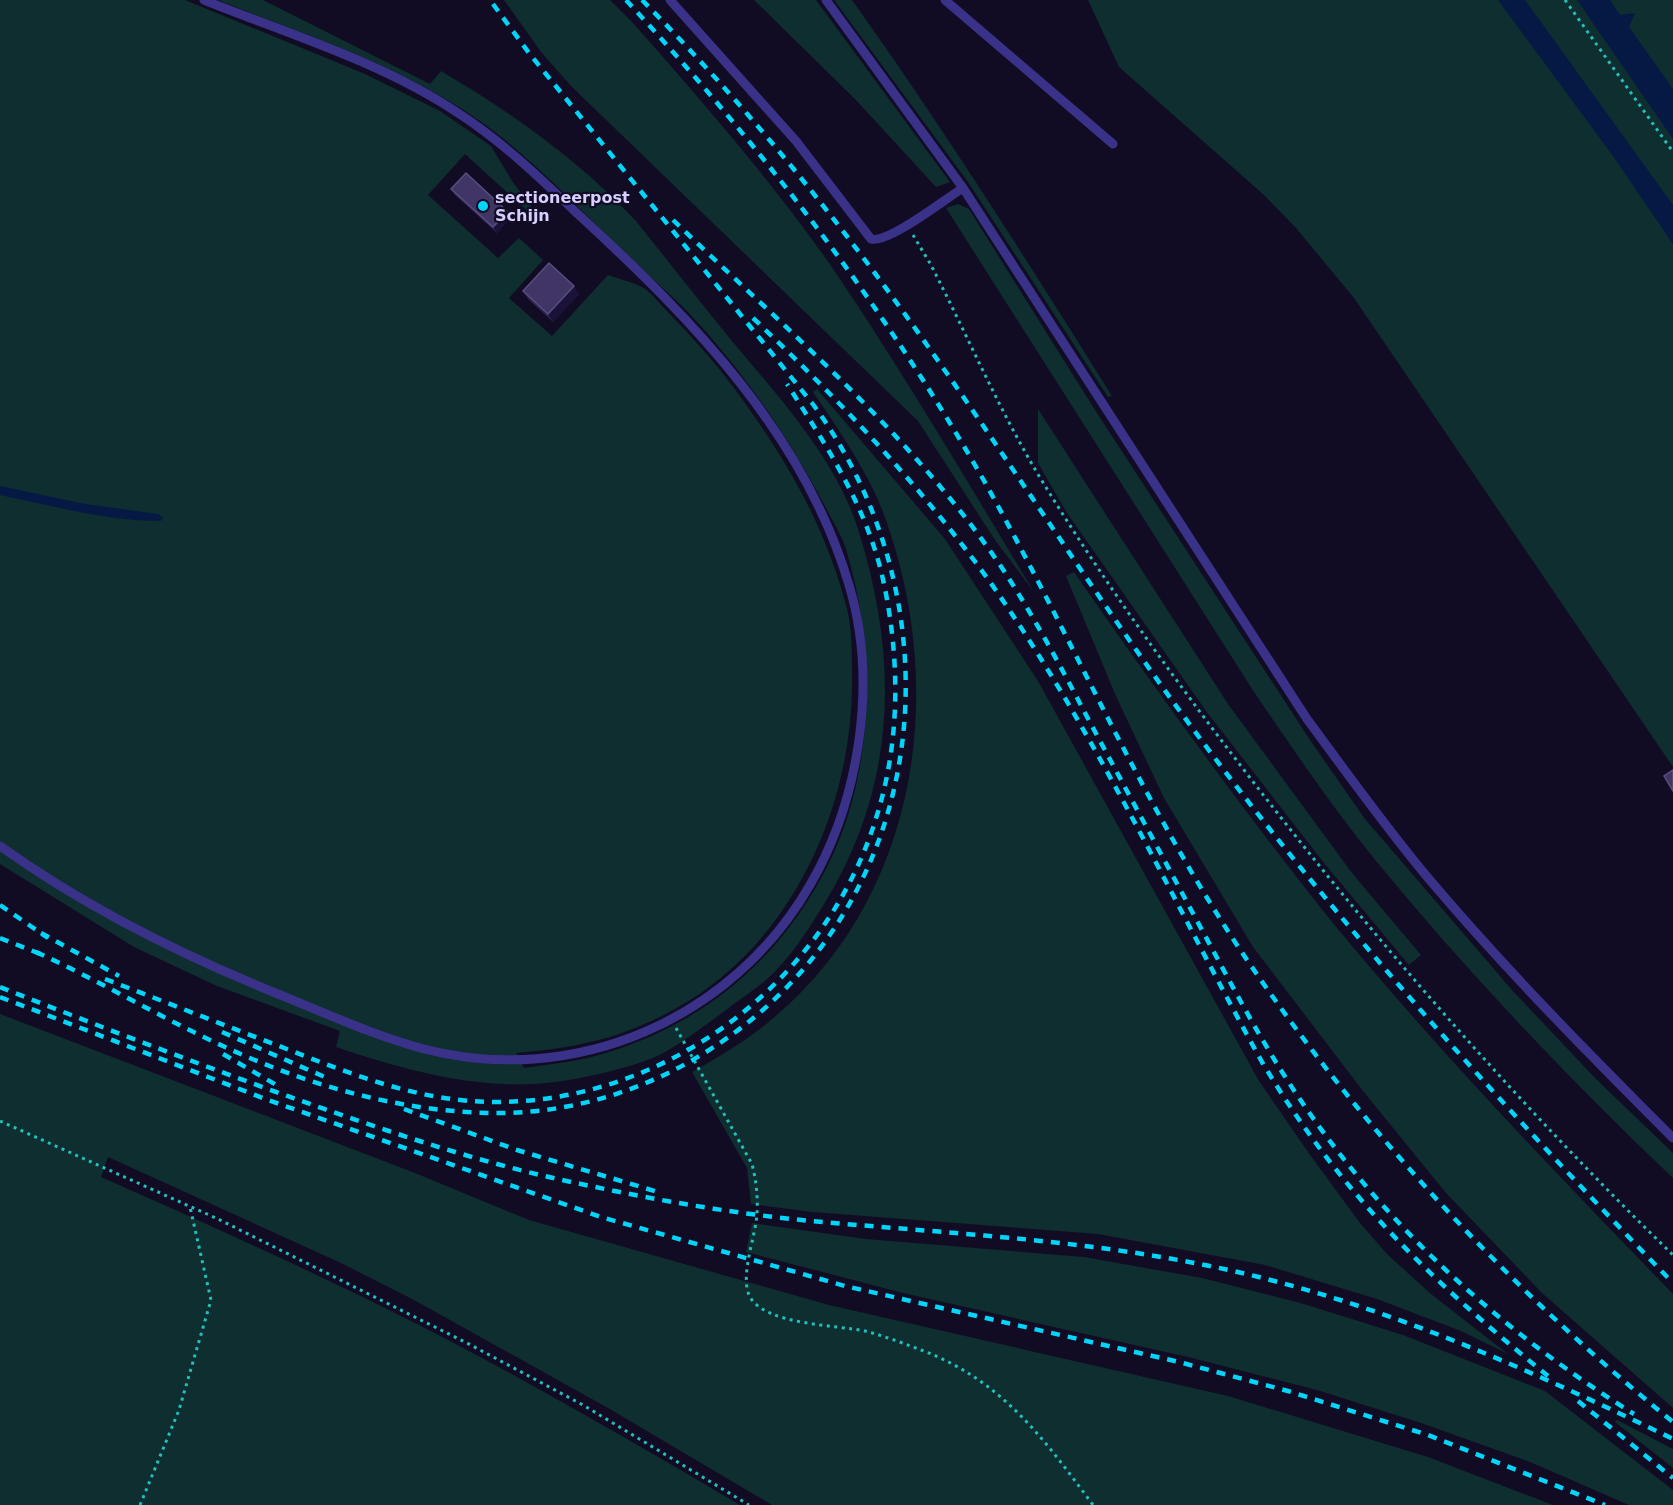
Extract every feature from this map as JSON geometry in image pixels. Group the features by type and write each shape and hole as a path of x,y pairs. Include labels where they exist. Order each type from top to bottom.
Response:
{"lane":[{"path":"0,846 73,895 201,963 344,1021 427,1050 474,1058 519,1059 612,1045 646,1033 725,985 752,961 801,901 822,864 838,826 852,782 860,739 861,666 857,622 850,586 818,502 766,417 685,316 589,223 494,138 455,110 404,83 204,0"},
{"path":"670,0 796,141 871,239 878,240 907,225 963,188"},
{"path":"826,0 963,188 1307,719 1350,778 1431,880 1546,1009 1673,1138"},
{"path":"945,0 1113,144"}],"path":[{"path":"1565,0 1673,152"},
{"path":"907,225 931,265 1034,467 1132,622 1337,889 1477,1053 1673,1255"},
{"path":"671,1019 752,1164 757,1180 758,1214 746,1287 751,1299 774,1314 866,1332 894,1340 924,1351 977,1378 997,1392 1028,1421 1093,1505"},
{"path":"0,1121 190,1207 334,1276 520,1371 583,1405 749,1505"},
{"path":"140,1505 179,1410 211,1300 190,1207"}],"green space":[{"path":"0,0 185,0 365,74 440,111 491,146 512,181 537,214 534,217 465,154 428,195 498,258 519,238 543,260 509,298 552,336 608,275 645,289 698,344 738,393 779,454 807,503 830,554 847,609 851,632 852,664 850,722 842,771 828,820 809,866 783,909 752,948 715,982 673,1010 616,1035 577,1045 516,1053 524,1068 599,1055 645,1039 679,1022 710,1003 739,981 789,927 810,897 829,863 849,813 861,762 865,727 867,682 864,637 857,593 846,549 811,480 779,428 762,402 705,330 525,157 462,109 404,76 343,49 218,0 263,0 430,84 441,71 493,103 544,139 592,178 636,221 786,406 821,453 836,478 858,529 871,577 880,625 885,673 884,720 878,766 867,811 849,856 826,901 783,963 765,981 664,1053 612,1071 532,1084 457,1079 383,1062 336,1047 340,1031 217,986 134,947 0,864"},
{"path":"504,0 610,0 633,23 759,170 829,263 908,385 1034,592 995,540 918,421 571,86 541,52"},
{"path":"754,0 816,0 950,182 936,187 856,100"},
{"path":"834,0 852,0 920,97 985,196 1112,396 1108,397 968,182"},
{"path":"1088,0 1673,0 1673,767 1354,298 1296,228 1264,195 1119,67"},
{"path":"958,204 969,209 1095,410 1310,740 1365,819 1512,990 1596,1079 1673,1153 1673,1178 1557,1063 1446,944 1376,861 1328,799 1254,692 946,208"},
{"path":"817,389 945,539 1038,681 1259,1081 1308,1152 1360,1223 1387,1254 1431,1294 1508,1354 1461,1331 1377,1299 1265,1265 1098,1234 812,1212 751,1204 747,1168 692,1072 733,1048 771,1020 820,971 859,916 887,856 906,792 915,726 915,659 906,592 888,526 865,473 813,392"},
{"path":"1038,409 1228,704 1352,873 1421,955 1409,965 1324,863 1206,711 1067,513 1038,463"},
{"path":"1074,572 1225,783 1362,958 1492,1105 1673,1294 1673,1408 1542,1293 1446,1193 1363,1091 1253,947 1164,798 1115,694 1066,576"},
{"path":"0,1014 415,1173 529,1220 829,1305 1228,1396 1428,1457 1553,1505 772,1505 608,1408 414,1300 341,1263 108,1157 101,1177 298,1266 456,1344 619,1434 740,1505 0,1505"},
{"path":"752,1223 866,1239 1084,1257 1202,1278 1304,1304 1403,1335 1545,1391 1673,1490 1673,1505 1629,1505 1530,1462 1424,1424 1317,1390 1188,1357 903,1293 746,1252"},
{"path":"1617,1420 1673,1449 1673,1468 1615,1422"}],"water":[{"path":"1498,0 1525,0 1673,205 1673,244 1613,156"},
{"path":"1577,0 1610,0 1620,15 1635,13 1629,27 1673,89 1673,139"},
{"path":"0,486 85,504 158,514 163,517 161,521 141,520 80,512 0,495"}],"building":[{"name":"sectioneerpost Schijn","path":"466,173 508,212 493,227 451,189"},
{"path":"549,263 574,286 548,314 523,291"},
{"path":"1673,770 1673,791 1664,776"}],"railway":[{"path":"36,952 225,1047 256,1061 322,1084 355,1094 424,1108 493,1113 547,1110 601,1099 677,1068 701,1055 778,996 837,924 878,843 900,755 905,664 892,573 861,485 812,403 529,53 490,0"},
{"path":"626,0 725,112 818,229 862,290 945,415 1016,539 1174,841 1208,900 1291,1022 1389,1146 1497,1263 1612,1371 1673,1422"},
{"path":"642,0 715,77 761,130 873,271 960,392 1171,699 1288,852 1349,927 1476,1072 1673,1283"},
{"path":"673,220 805,345 891,431 969,523 1004,571 1056,659 1261,1037 1319,1126 1356,1175 1397,1221 1485,1305 1532,1344 1634,1414"},
{"path":"753,318 878,444 936,511 990,582 1065,698 1132,818 1262,1062 1323,1153 1356,1194 1426,1269 1548,1376"},
{"path":"105,979 360,1076 414,1092 471,1101 500,1102 563,1096 624,1079 682,1054 734,1019 781,977 821,929 854,874 877,815 885,786 894,726 895,665 892,635 888,605 875,549 843,476 787,384"},
{"path":"0,905 48,938"},
{"path":"41,933 119,976"},
{"path":"0,938 43,955"},
{"path":"0,987 174,1054 353,1119 428,1144 542,1175 671,1202 762,1216 1052,1242 1144,1254 1252,1275 1315,1292 1437,1334 1497,1358 1673,1439"},
{"path":"0,997 268,1100 601,1217 845,1286 1179,1362 1288,1391 1428,1435 1605,1505"},
{"path":"222,1032 327,1078"},
{"path":"223,1054 278,1086"},
{"path":"404,1109 517,1150 658,1192"},
{"path":"1578,1401 1673,1478"}],"place":[{"name":"sectioneerpost Schijn","path":"483,206"}]}
